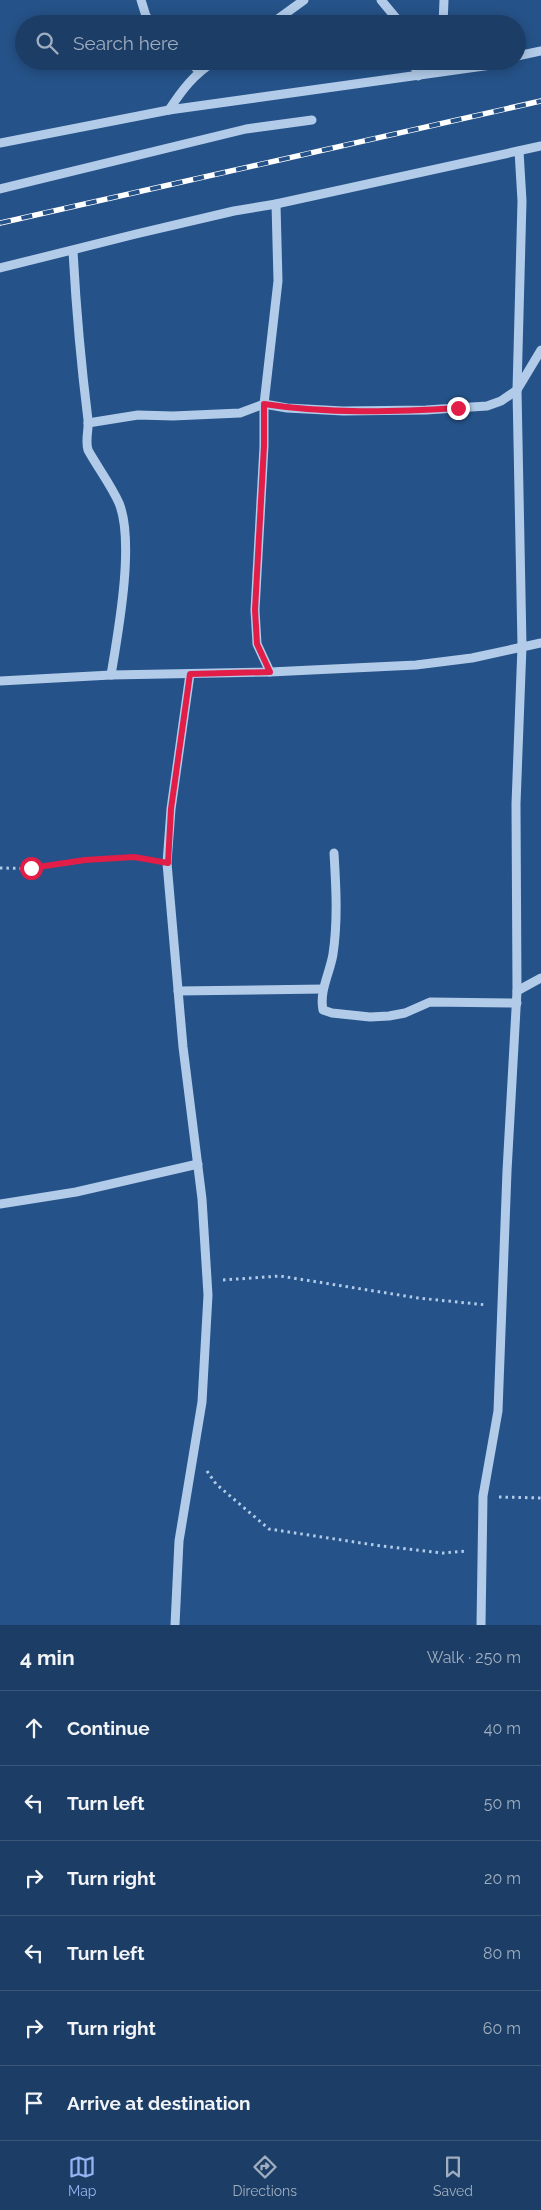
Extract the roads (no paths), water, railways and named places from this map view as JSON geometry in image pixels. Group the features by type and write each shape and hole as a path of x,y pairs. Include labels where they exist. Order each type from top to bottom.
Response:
{"street":[{"path":"141,0 146,15"},
{"path":"283,15 304,0"},
{"path":"381,0 395,15"},
{"path":"443,15 444,0"},
{"path":"526,54 541,51"},
{"path":"416,70 418,76"},
{"path":"0,144 170,110 450,70"},
{"path":"170,110 183,89 200,71"},
{"path":"0,190 246,129 312,120"},
{"path":"0,268 207,218 541,146"},
{"path":"481,1625 483,1601 481,1550 484,1496 498,1411 500,1306 517,1003 516,804 522,646 517,390 522,201 519,151"},
{"path":"270,672 257,644 255,610 264,446 264,404 278,281 276,204"},
{"path":"73,250 88,423 86,444 120,505 124,529 123,592 112,675"},
{"path":"88,423 138,416 240,413 264,404 287,408 343,411 487,406 501,401 517,390 541,350"},
{"path":"0,682 112,675 270,672 416,665 472,658 541,643"},
{"path":"175,1625 179,1541 202,1402 207,1281 198,1164 185,1066 168,863 171,809 190,674"},
{"path":"334,853 336,929 333,955 323,989 323,1010 332,1013 370,1017 405,1013 430,1002 517,1003"},
{"path":"517,991 541,978"},
{"path":"178,990 323,989"},
{"path":"0,1204 76,1192 198,1164"}],"railway":[{"path":"0,223 541,101"}]}
